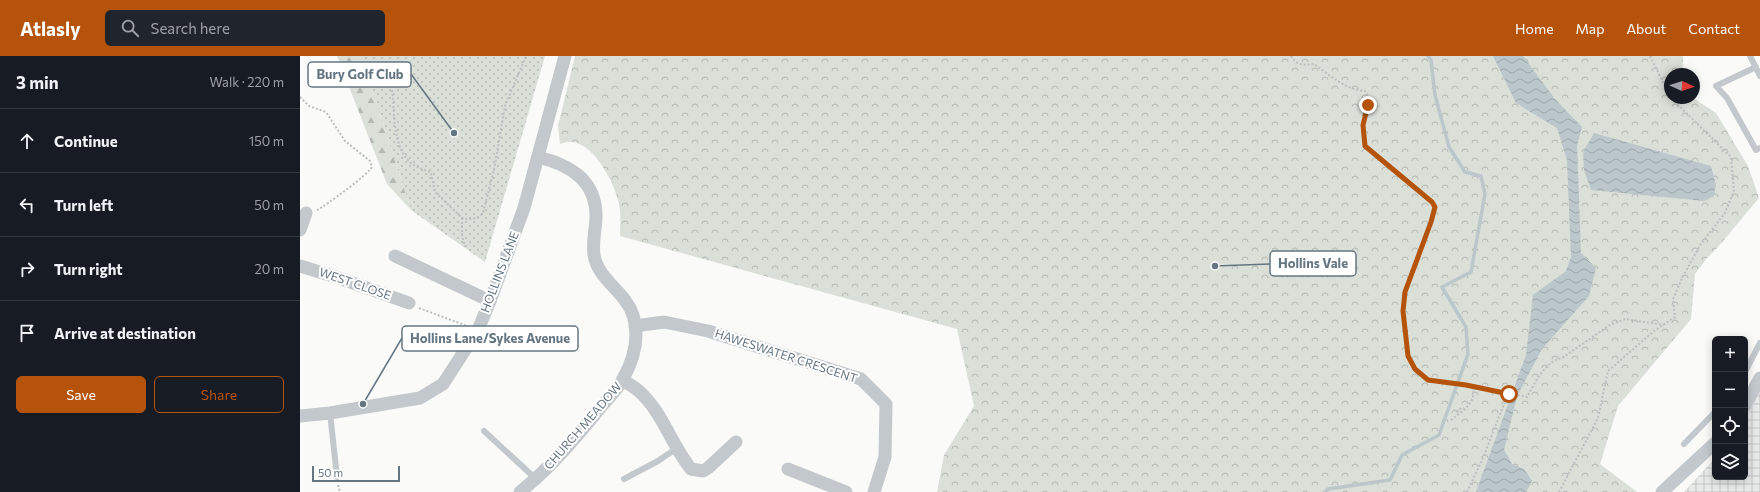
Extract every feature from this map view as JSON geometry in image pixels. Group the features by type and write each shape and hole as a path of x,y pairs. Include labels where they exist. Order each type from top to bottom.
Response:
{"street":[{"name":"HOLLINS LANE","path":"300,416 330,413 420,398 443,384 478,330 490,301 524,208 565,56"},
{"name":"CHURCH MEADOW","path":"520,492 556,461 623,380 636,346 635,326 627,302 602,274 596,263 593,242 596,217 595,204 591,190 581,178 566,166 538,157"},
{"path":"300,230 306,212"},
{"path":"395,256 490,301"},
{"name":"WEST CLOSE","path":"300,266 336,277 409,304"},
{"name":"HAWESWATER CRESCENT","path":"635,326 664,322 708,331 861,379 886,404 885,457 874,492"},
{"path":"1748,400 1760,378"},
{"path":"623,380 637,389 648,400 660,416 677,448 691,469 703,471 736,442"},
{"path":"1662,492 1714,444"},
{"path":"788,469 846,492"}],"lane":[{"path":"1750,56 1760,76"},
{"path":"1756,66 1716,86 1727,98 1756,150 1760,148"},
{"path":"1748,366 1760,343"},
{"path":"330,413 337,477"},
{"path":"1684,444 1712,415"},
{"path":"484,430 536,479"},
{"path":"624,479 658,462 677,448"}],"path":[{"path":"392,90 398,138 401,149 411,164 430,173 435,192 462,218 468,220 479,217 483,213 494,170 505,106 526,56"},
{"path":"1291,56 1295,62 1302,66 1314,64 1336,79 1358,90 1365,91 1368,96 1363,125 1365,146 1432,202 1435,207 1431,222 1405,292 1403,311 1408,356 1415,369 1428,380 1472,386 1520,397 1527,397 1539,376 1555,359 1562,358 1610,325 1625,319 1664,325"},
{"path":"1650,56 1664,85"},
{"path":"300,97 309,106 322,110 330,116 342,137 370,161 372,167 369,172 319,209 306,212"},
{"path":"1559,492 1598,418 1608,371 1654,332 1675,317 1673,299 1682,278 1702,244 1726,213 1734,191 1731,157 1676,104"},
{"path":"462,218 462,235 465,247"},
{"path":"409,304 478,330"},
{"path":"1451,420 1465,408 1470,406 1474,392 1472,386"},
{"path":"1467,492 1483,458 1508,394"},
{"path":"1457,412 1459,409 1465,408"}],"shaded area":[{"path":"1760,392 1760,492 1684,492 1712,461 1712,480 1748,480 1748,414"}],"green space":[{"path":"337,56 361,56 411,210 387,184"},
{"path":"361,56 545,56 485,262 411,210"},
{"path":"575,56 1683,56 1682,68 1664,68 1664,104 1700,104 1700,103 1716,113 1748,166 1759,198 1695,274 1691,319 1618,406 1600,464 1637,492 937,492 944,455 974,406 957,329 620,236 620,213 618,201 615,191 604,169 597,159 581,145 571,142 560,144 558,126"}],"water":[{"path":"1493,56 1523,56 1555,99 1582,127 1577,145 1581,253 1596,268 1589,296 1542,349 1517,396 1504,450 1512,464 1524,469 1532,481 1526,492 1476,492 1526,355 1533,295 1566,271 1571,257 1567,160 1557,128 1516,103"},
{"path":"1594,133 1711,166 1716,185 1714,196 1705,201 1591,190 1584,170 1583,152"}],"waterway":[{"path":"1325,492 1328,489 1390,480 1402,455 1439,435 1468,354 1466,327 1442,287 1471,272 1485,194 1481,176 1465,172 1449,147 1435,95 1431,60 1428,56"}],"place":[{"name":"Bury Golf Club","path":"454,133"},
{"name":"Hollins Vale","path":"1215,266"},
{"name":"Hollins Lane/Sykes Avenue","path":"363,404"}],"route":[{"path":"1368,105 1363,125 1365,146 1432,202 1435,207 1431,222 1405,292 1403,311 1408,356 1415,369 1428,380 1466,385 1509,394"}]}
